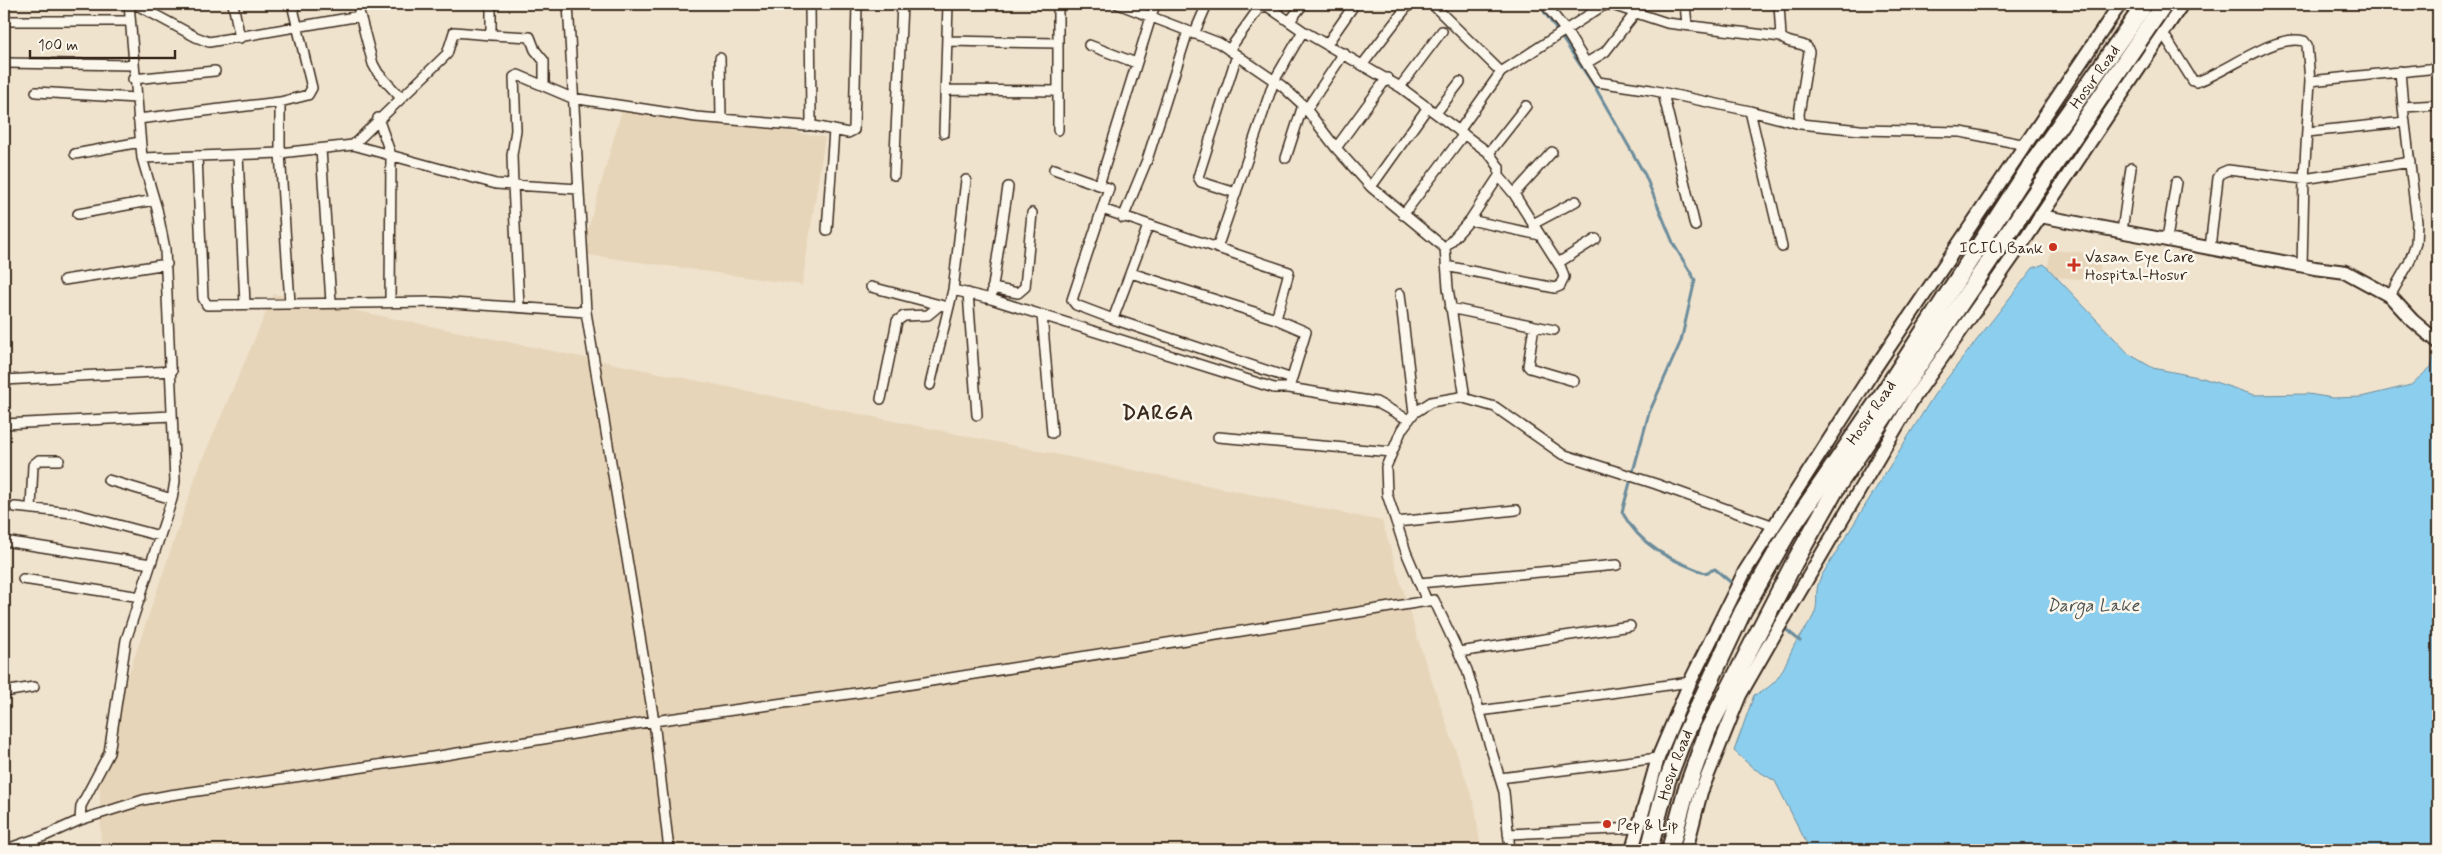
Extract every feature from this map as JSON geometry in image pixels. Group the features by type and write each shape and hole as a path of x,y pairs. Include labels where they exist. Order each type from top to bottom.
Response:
{"highway":[{"name":"Hosur Road","path":"1649,850 1667,781 1683,739 1743,611 1760,580 1792,527 1889,386 2030,168 2146,4"},
{"name":"Hosur Road","path":"1670,850 1686,791 1708,730 1763,620 1838,485 2044,180 2174,6"}],"street":[{"path":"80,820 81,806 109,753 126,640 172,499 175,480 172,371 166,264 154,200 142,158 128,21 128,4"},
{"path":"136,4 203,41 240,38 360,16"},
{"path":"232,4 240,38"},
{"path":"138,119 280,102 308,95 312,88 292,4"},
{"path":"357,4 373,64 378,73 401,98"},
{"path":"491,35 492,4"},
{"path":"568,4 586,312 654,721 669,850"},
{"path":"809,125 810,4"},
{"path":"519,306 512,155 516,130 513,79 518,76 572,98 721,119 809,125 848,133 854,130 857,4"},
{"path":"894,174 902,4"},
{"path":"944,133 948,4"},
{"path":"1058,4 1058,130"},
{"path":"1118,4 1219,42 1274,81 1304,108 1371,187 1445,248"},
{"path":"1099,185 1155,4"},
{"path":"1123,218 1147,160 1191,32 1207,4"},
{"path":"1290,21 1303,4"},
{"path":"1363,64 1409,4"},
{"path":"1432,4 1501,72"},
{"path":"1545,4 1588,62 1598,82 1750,111 1800,124 1860,130 1960,132 2026,145"},
{"path":"1403,215 1462,132 1501,72 1601,7 1609,4 1667,23 1781,37 1784,41 1802,44 1807,47 1809,52 1799,114 1800,124"},
{"path":"1685,4 1687,25"},
{"path":"1779,4 1781,37"},
{"path":"1632,850 1658,758 1690,682 1745,571 1875,368 2111,16 2121,4 2163,32 2193,81 2196,82 2273,46 2298,39 2304,41 2307,45 2310,80 2304,179 2302,266"},
{"path":"1686,850 1701,792 1740,695 1913,398 2040,216 2163,32 2174,6 2153,4"},
{"path":"1236,193 1201,182 1198,177 1233,52 1259,8 1264,6 1303,31 1387,78 1489,153 1499,167 1499,176 1470,220 1445,248 1450,308 1465,398"},
{"path":"1327,44 1352,8"},
{"path":"1588,62 1605,52 1636,12"},
{"path":"2111,16 2126,21 2137,30 2145,44 2147,56"},
{"path":"4,21 128,21"},
{"path":"1217,248 1274,81 1303,31"},
{"path":"1400,87 1442,31"},
{"path":"353,145 378,118 447,54 454,32 530,37 535,50 544,61 544,86"},
{"path":"948,41 1058,43"},
{"path":"1089,45 1136,63"},
{"path":"1286,158 1304,108 1344,54"},
{"path":"720,58 721,119"},
{"path":"4,63 133,65"},
{"path":"2310,80 2438,68"},
{"path":"134,79 216,71"},
{"path":"2390,296 2409,263 2416,243 2417,222 2400,71"},
{"path":"1336,148 1387,78"},
{"path":"1371,187 1432,110 1460,82"},
{"path":"946,90 1058,91"},
{"path":"36,92 136,98"},
{"path":"1663,93 1695,226"},
{"path":"280,102 280,153 290,303"},
{"path":"2403,107 2438,105"},
{"path":"1489,153 1526,106"},
{"path":"1750,111 1782,247"},
{"path":"378,118 391,155 390,302"},
{"path":"2307,132 2406,122"},
{"path":"827,230 834,130"},
{"path":"75,154 140,142"},
{"path":"142,158 280,153 353,145 496,184 579,189"},
{"path":"321,149 331,302"},
{"path":"1514,194 1552,152"},
{"path":"238,155 245,304"},
{"path":"197,156 204,302 207,305 436,302 519,306 586,312"},
{"path":"2210,248 2218,178 2221,173 2228,170 2304,179 2410,162"},
{"path":"2122,231 2131,168"},
{"path":"1054,169 1109,188 1072,300 1076,305 1291,384 1376,402 1411,417"},
{"path":"1446,266 1554,288 1560,286 1564,277 1558,262 1514,194 1499,176"},
{"path":"930,385 944,306 953,290 966,180"},
{"path":"2167,239 2176,182"},
{"path":"991,299 1008,186"},
{"path":"78,214 154,200"},
{"path":"1533,224 1576,201"},
{"path":"1102,210 1289,272 1276,319"},
{"path":"992,288 1018,293 1025,287 1032,213"},
{"path":"2040,216 2302,266 2346,272 2390,296 2412,320 2438,342"},
{"path":"1470,220 1540,235"},
{"path":"1113,319 1148,226"},
{"path":"1558,262 1596,239"},
{"path":"64,280 166,264"},
{"path":"1131,273 1276,319 1306,332 1291,384"},
{"path":"871,288 944,306"},
{"path":"953,290 991,299 1274,388 1291,384"},
{"path":"968,293 976,415"},
{"path":"1400,294 1411,417"},
{"path":"880,400 897,321 904,316 928,315 944,306"},
{"path":"1450,308 1554,330"},
{"path":"1042,315 1052,433"},
{"path":"1534,326 1528,366 1574,381"},
{"path":"4,380 172,371"},
{"path":"1427,601 1396,522 1388,494 1386,467 1402,429 1411,417 1431,402 1465,398 1495,407 1562,454 1656,484 1774,526"},
{"path":"4,424 172,416"},
{"path":"1218,437 1392,452"},
{"path":"31,508 33,465 39,460 60,460"},
{"path":"108,480 172,499"},
{"path":"15,507 82,515 160,536"},
{"path":"1396,522 1516,510"},
{"path":"4,541 152,564"},
{"path":"1419,583 1617,565"},
{"path":"23,579 141,597"},
{"path":"4,850 47,835 80,820 143,800 170,795 1092,656 1434,600 1467,670 1480,711 1504,792 1510,850"},
{"path":"1459,652 1630,626"},
{"path":"1480,711 1690,682"},
{"path":"4,692 34,687"},
{"path":"1500,778 1658,758"},
{"path":"1508,834 1637,828"}],"shaded area":[{"path":"623,106 825,137 802,285 581,254"},
{"name":"Vasan Eye Care Hospital-Hosur","path":"2051,250 2101,254 2099,281 2046,276"},
{"path":"274,294 1382,521 1422,652 1475,806 1481,850 101,850 99,761 199,467"}],"water":[{"name":"Darga Lake","path":"2044,264 2129,354 2153,368 2203,378 2254,395 2308,394 2333,398 2361,397 2411,385 2431,367 2438,342 2438,850 1810,850 1775,781 1753,768 1734,751 1754,695 1771,685 1781,673 1796,642 1815,612 1817,591 1822,575 1934,395 2033,268"}],"waterway":[{"path":"1539,4 1595,87 1645,175 1674,245 1695,280 1681,341 1649,413 1622,512 1638,534 1657,550 1668,557 1705,573 1715,569 1735,586"},
{"path":"1783,627 1800,641"}],"place":[{"name":"ICICI Bank","path":"2053,247"},
{"name":"Vasan Eye Care Hospital-Hosur","path":"2074,265"},
{"name":"Pep & Lip","path":"1607,824"}],"district":[{"name":"DARGA","path":"1158,412"}]}
